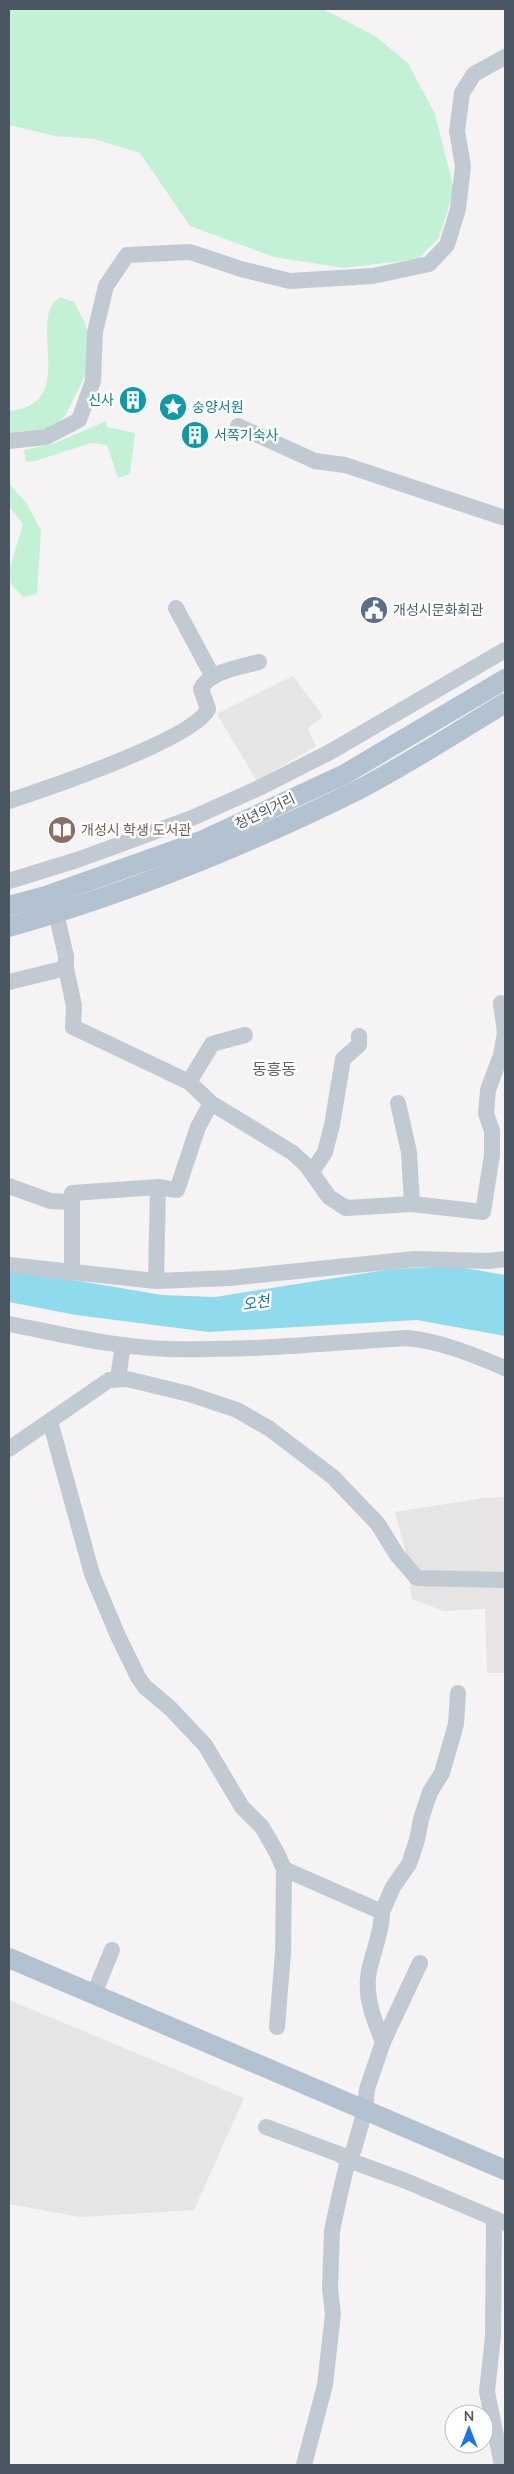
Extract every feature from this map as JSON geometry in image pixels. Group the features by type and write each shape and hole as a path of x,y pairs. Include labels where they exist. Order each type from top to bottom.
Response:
{"main road":[{"name":"청년의거리","path":"9,906 46,896 201,841 345,774 505,679"},
{"name":"청년의거리","path":"9,927 56,913 209,857 359,789 505,703"},
{"path":"9,1958 505,2170"}],"street":[{"path":"9,441 46,437 78,420 94,381 95,332 106,286 127,255 190,252 241,269 290,281 373,276 429,264 447,245 458,209 464,166 457,131 462,93 474,74 505,57"},
{"path":"238,426 315,461 344,464 505,518"},
{"path":"176,608 213,678"},
{"path":"9,881 80,859 183,821 258,788 330,752 505,650"},
{"path":"9,801 67,782 175,736 205,715 208,709 201,689 203,684 218,674 259,662"},
{"path":"56,913 66,956 66,968 74,1006 73,1027 189,1082 211,1103 293,1153 312,1172 329,1197 346,1208 412,1204 482,1212 492,1154 492,1131 486,1113 488,1090 501,1055 505,1033 501,1003"},
{"path":"9,982 66,968"},
{"path":"189,1082 212,1044 245,1035"},
{"path":"312,1172 325,1152 330,1134 343,1059 359,1045 359,1036"},
{"path":"72,1273 72,1192 158,1187 177,1190 198,1127 211,1103"},
{"path":"398,1103 409,1152 412,1204"},
{"path":"9,1186 50,1201 72,1202"},
{"path":"156,1281 158,1187"},
{"path":"9,1265 156,1281 230,1278 414,1259 489,1261 505,1259"},
{"path":"9,1324 123,1345 170,1349 256,1348 407,1338 419,1339 474,1355 505,1368"},
{"path":"118,1378 123,1345"},
{"path":"9,1449 109,1380 118,1378 189,1394 237,1410 270,1430 333,1477 378,1524 397,1555 417,1578 505,1580"},
{"path":"50,1421 92,1574 118,1636 138,1677 145,1687 177,1714 205,1745 242,1807 262,1828 284,1869 283,1953 277,2027"},
{"path":"382,2042 370,2008 368,1973 382,1927 382,1912 393,1887 408,1864 430,1792 442,1774 456,1724 458,1693"},
{"path":"284,1869 382,1912"},
{"path":"94,1994 112,1950"},
{"path":"304,2465 325,2385 333,2314 330,2289 332,2231 348,2160 354,2149 365,2110 368,2089 382,2042 420,1963"},
{"path":"266,2127 340,2154 348,2160 406,2181 500,2221 493,2336 487,2392 502,2465"}],"shaded area":[{"path":"293,676 323,716 308,729 316,746 257,781 217,714"},
{"path":"505,1497 505,1673 487,1673 485,1609 444,1611 412,1599 405,1550 395,1512 483,1498"},
{"path":"9,2000 244,2098 194,2210 80,2217 9,2204"}],"green space":[{"path":"9,9 323,9 375,36 408,63 435,114 454,190 439,238 418,259 344,268 274,257 190,226 140,153 94,139 55,136 9,125"},
{"path":"60,297 74,302 85,323 90,342 89,368 65,416 51,428 9,433 9,411 28,406 40,397 46,385 48,370 47,322 51,307"},
{"path":"106,421 107,427 135,433 130,474 118,478 107,445 91,443 35,461 26,462 24,450 53,444"},
{"path":"9,483 26,503 41,530 37,594 23,597 11,584 9,571 23,524 9,506"}],"water":[{"name":"오천","path":"453,1266 505,1275 505,1336 417,1320 209,1332 76,1315 9,1302 9,1269 162,1295 215,1297 392,1269"}],"place":[{"name":"신사","path":"133,400"},
{"name":"숭양서원","path":"173,407"},
{"name":"서쪽기숙사","path":"195,435"},
{"name":"개성시문화회관","path":"374,610"},
{"name":"개성시 학생 도서관","path":"62,830"}],"district":[{"name":"동흥동","path":"274,1069"}]}
